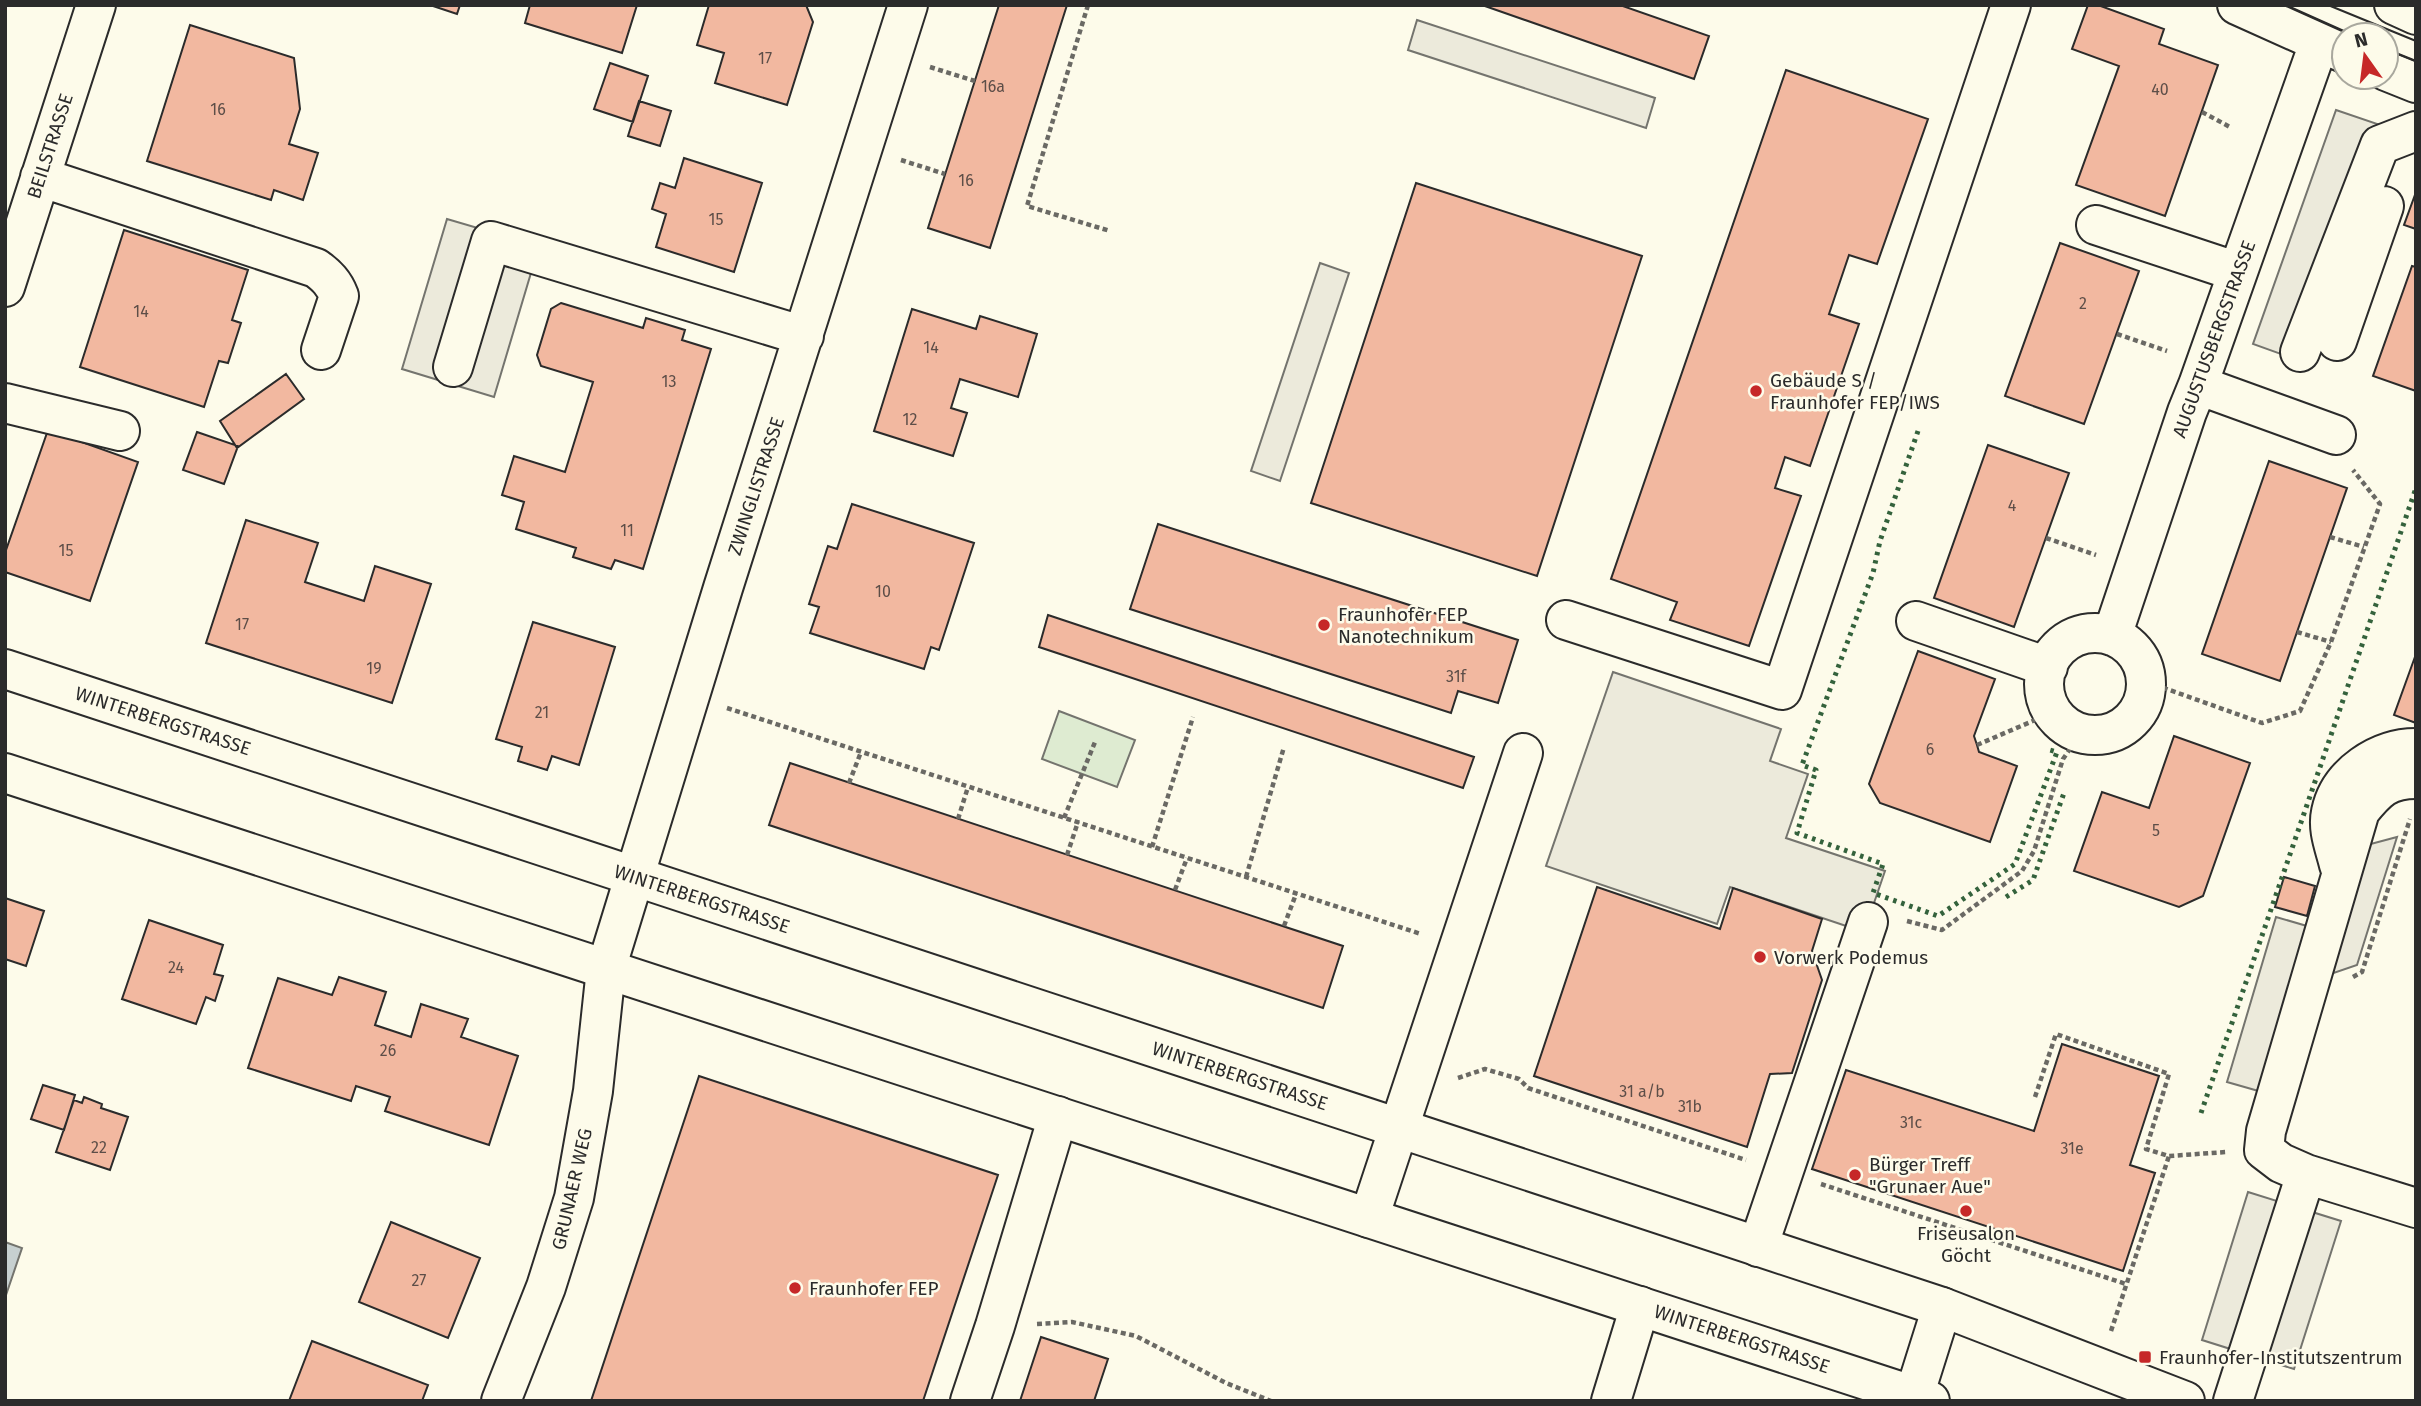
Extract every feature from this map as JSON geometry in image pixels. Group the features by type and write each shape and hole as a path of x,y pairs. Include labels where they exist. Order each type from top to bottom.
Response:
{"main road":[{"name":"BEILSTRASSE","path":"5,287 26,189 96,5"},
{"name":"ZWINGLISTRASSE","path":"606,969 908,5"},
{"path":"1566,620 1782,690 2011,5"},
{"path":"2238,5 2330,48"},
{"path":"2394,5 2416,15"},
{"name":"AUGUSTUSBERGSTRASSE","path":"2112,636 2186,412 2238,272 2330,50"},
{"path":"2337,341 2412,133"},
{"path":"2300,352 2380,145 2412,133"},
{"path":"26,189 316,268 327,275 339,296 321,350"},
{"path":"2096,225 2238,272"},
{"path":"453,367 491,241 804,335"},
{"path":"2198,385 2339,451"},
{"path":"5,403 120,431"},
{"path":"1916,621 2048,667"},
{"path":"2081,635 2112,636 2126,643 2137,655 2144,669 2144,701 2136,716 2123,727 2109,733 2092,735 2076,731 2058,718 2046,698 2048,667 2055,653 2066,642 2081,635"},
{"name":"WINTERBERGSTRASSE","path":"5,669 1942,1307 2185,1401"},
{"path":"2341,874 2331,834 2331,812 2339,794 2359,767 2387,752 2416,748"},
{"path":"1369,1218 1523,753"},
{"name":"WINTERBERGSTRASSE","path":"5,773 1922,1398 1942,1307"},
{"path":"2416,779 2399,779 2377,790 2360,811 2266,1131 2264,1150 2281,1163 2306,1174 2416,1209"},
{"path":"1758,1247 1868,922"},
{"name":"GRUNAER WEG","path":"501,1401 546,1287 574,1198 593,1091 606,969"},
{"path":"970,1401 1058,1116"},
{"path":"2233,1401 2306,1174"},
{"path":"1611,1401 1640,1306"}],"path":[{"path":"1088,5 1027,206 1110,231"},
{"path":"2202,112 2230,127"},
{"path":"2116,334 2173,354"},
{"path":"2146,685 2164,688 2262,723 2301,710 2331,642 2380,503 2339,451"},
{"path":"2330,537 2364,547"},
{"path":"2046,538 2102,557"},
{"path":"2297,632 2331,642"},
{"path":"690,696 1459,946"},
{"path":"1152,847 1193,717"},
{"path":"1976,745 2035,720"},
{"path":"1868,922 1895,918 1942,930 2022,871 2034,850 2063,759 2070,749 2076,731"},
{"path":"1064,818 1096,742"},
{"path":"1246,877 1284,747"},
{"path":"849,783 861,752"},
{"path":"958,819 968,787"},
{"path":"1067,855 1078,822"},
{"path":"1175,890 1187,858"},
{"path":"1284,926 1296,894"},
{"path":"2035,1097 2056,1034 2169,1074 2146,1149 2169,1156 2264,1150"},
{"path":"2099,1366 2169,1156"},
{"path":"995,1326 1072,1322 1136,1336 1226,1383 1271,1401"}],"green space":[{"path":"1059,711 1135,740 1117,787 1042,759"}],"shaded area":[{"path":"1417,20 1655,98 1646,128 1408,50"},
{"path":"2336,110 2395,130 2312,365 2253,344"},
{"path":"447,219 539,246 494,397 402,369"},
{"path":"1320,263 1349,273 1280,481 1251,471"},
{"path":"1613,672 1781,729 1770,761 1808,774 1786,838 1885,871 1864,932 1730,887 1717,924 1546,866"},
{"path":"2397,837 2357,965 2310,981 2276,1096 2227,1082 2276,917 2324,931 2348,850"},
{"path":"2248,1192 2341,1221 2294,1369 2202,1340"},
{"path":"5,1242 22,1248 5,1298"}],"building":[{"path":"430,5 460,5 457,14"},
{"path":"530,5 637,5 622,53 525,23"},
{"path":"709,5 806,5 813,22 787,105 715,83 724,53 697,45"},
{"path":"999,5 1067,5 990,248 928,228"},
{"path":"1482,5 1620,5 1709,36 1694,79"},
{"path":"2088,5 2098,5 2164,29 2159,44 2218,65 2165,216 2076,185 2119,66 2072,49"},
{"path":"190,25 294,58 300,109 289,144 318,153 303,200 274,190 271,200 147,161"},
{"path":"610,63 648,76 633,122 594,109"},
{"name":"Gebäude S / Fraunhofer FEP/IWS","path":"1786,70 1928,119 1877,264 1849,255 1829,314 1859,324 1810,466 1785,457 1775,488 1801,496 1749,646 1670,620 1677,602 1611,579"},
{"path":"639,101 671,111 660,146 628,136"},
{"path":"684,158 762,183 734,272 656,247 666,214 652,209 660,183 675,188"},
{"path":"1416,183 1642,256 1537,576 1311,503"},
{"path":"2416,192 2416,229 2404,225"},
{"path":"124,230 248,270 232,320 241,323 228,363 219,361 204,407 80,367"},
{"path":"2060,243 2139,271 2084,424 2005,396"},
{"path":"2412,266 2416,267 2416,391 2373,376"},
{"path":"561,303 643,328 646,318 685,330 682,340 711,349 643,569 615,560 611,569 573,557 576,548 516,529 524,502 502,495 514,456 565,472 593,382 541,366 537,355 551,309"},
{"path":"912,309 976,329 980,316 1037,334 1018,397 960,379 951,408 967,413 953,456 874,431"},
{"path":"286,374 304,399 237,448 220,421"},
{"path":"48,430 138,462 90,601 5,572 5,553"},
{"path":"197,432 238,446 224,484 183,470"},
{"path":"1988,445 2069,473 2014,627 1934,598"},
{"path":"2269,461 2347,488 2280,681 2202,654"},
{"path":"852,504 974,543 939,650 931,647 924,669 810,633 819,607 809,604 828,546 837,549"},
{"path":"246,520 318,543 305,582 364,601 375,566 431,584 392,703 206,643"},
{"name":"Fraunhofer FEP Nanotechnikum","path":"1158,524 1518,640 1498,703 1458,691 1451,713 1130,609"},
{"path":"1048,615 1474,757 1463,788 1039,647"},
{"path":"533,622 615,647 579,765 552,756 547,770 518,761 522,747 496,739"},
{"path":"1918,651 1995,679 1974,736 1979,752 2017,766 1990,842 1880,803 1869,784"},
{"path":"2416,654 2416,723 2394,715"},
{"path":"2174,736 2250,763 2203,896 2179,907 2074,871 2102,792 2149,808"},
{"path":"790,763 1343,946 1323,1008 769,825"},
{"path":"2284,877 2315,886 2307,916 2275,907"},
{"path":"1597,887 1720,929 1733,888 1822,919 1812,951 1822,980 1792,1073 1770,1074 1747,1147 1534,1076"},
{"path":"5,898 44,911 26,966 5,959"},
{"path":"149,920 223,945 214,974 223,976 215,1001 206,997 196,1024 122,999"},
{"path":"339,977 386,992 375,1025 411,1037 421,1004 468,1019 461,1037 518,1056 489,1145 385,1111 390,1097 356,1086 351,1101 248,1068 278,978 332,995"},
{"path":"2062,1044 2159,1076 2130,1165 2155,1173 2123,1271 1812,1169 1846,1070 2034,1131"},
{"name":"Fraunhofer FEP","path":"699,1076 998,1175 923,1401 591,1401"},
{"path":"43,1085 75,1095 64,1130 31,1119"},
{"path":"84,1097 102,1104 101,1108 128,1117 110,1170 56,1152 74,1100 82,1103"},
{"path":"391,1222 480,1258 448,1338 359,1302"},
{"path":"1041,1337 1108,1359 1094,1401 1020,1401"},
{"path":"312,1341 428,1385 422,1401 289,1401"}],"tram line":[{"path":"2284,5 2330,26"},
{"path":"2328,5 2416,41"},
{"path":"2400,55 2416,61"}],"hedge":[{"path":"1918,431 1880,541 1873,573 1802,765 1816,770 1797,833 1883,864 1873,893 1938,916 2015,864 2057,752 2046,749"},
{"path":"2201,1113 2416,488"},
{"path":"2006,897 2033,880 2064,793"}],"place":[{"name":"Gebäude S / Fraunhofer FEP/IWS","path":"1756,391"},
{"name":"Fraunhofer FEP Nanotechnikum","path":"1324,625"},
{"name":"Vorwerk Podemus","path":"1760,957"},
{"name":"Bürger Treff \"Grunaer Aue\"","path":"1855,1175"},
{"name":"Friseusalon Göcht","path":"1966,1211"},
{"name":"Fraunhofer FEP","path":"795,1288"},
{"name":"Fraunhofer-Institutszentrum","path":"2145,1357"}]}
